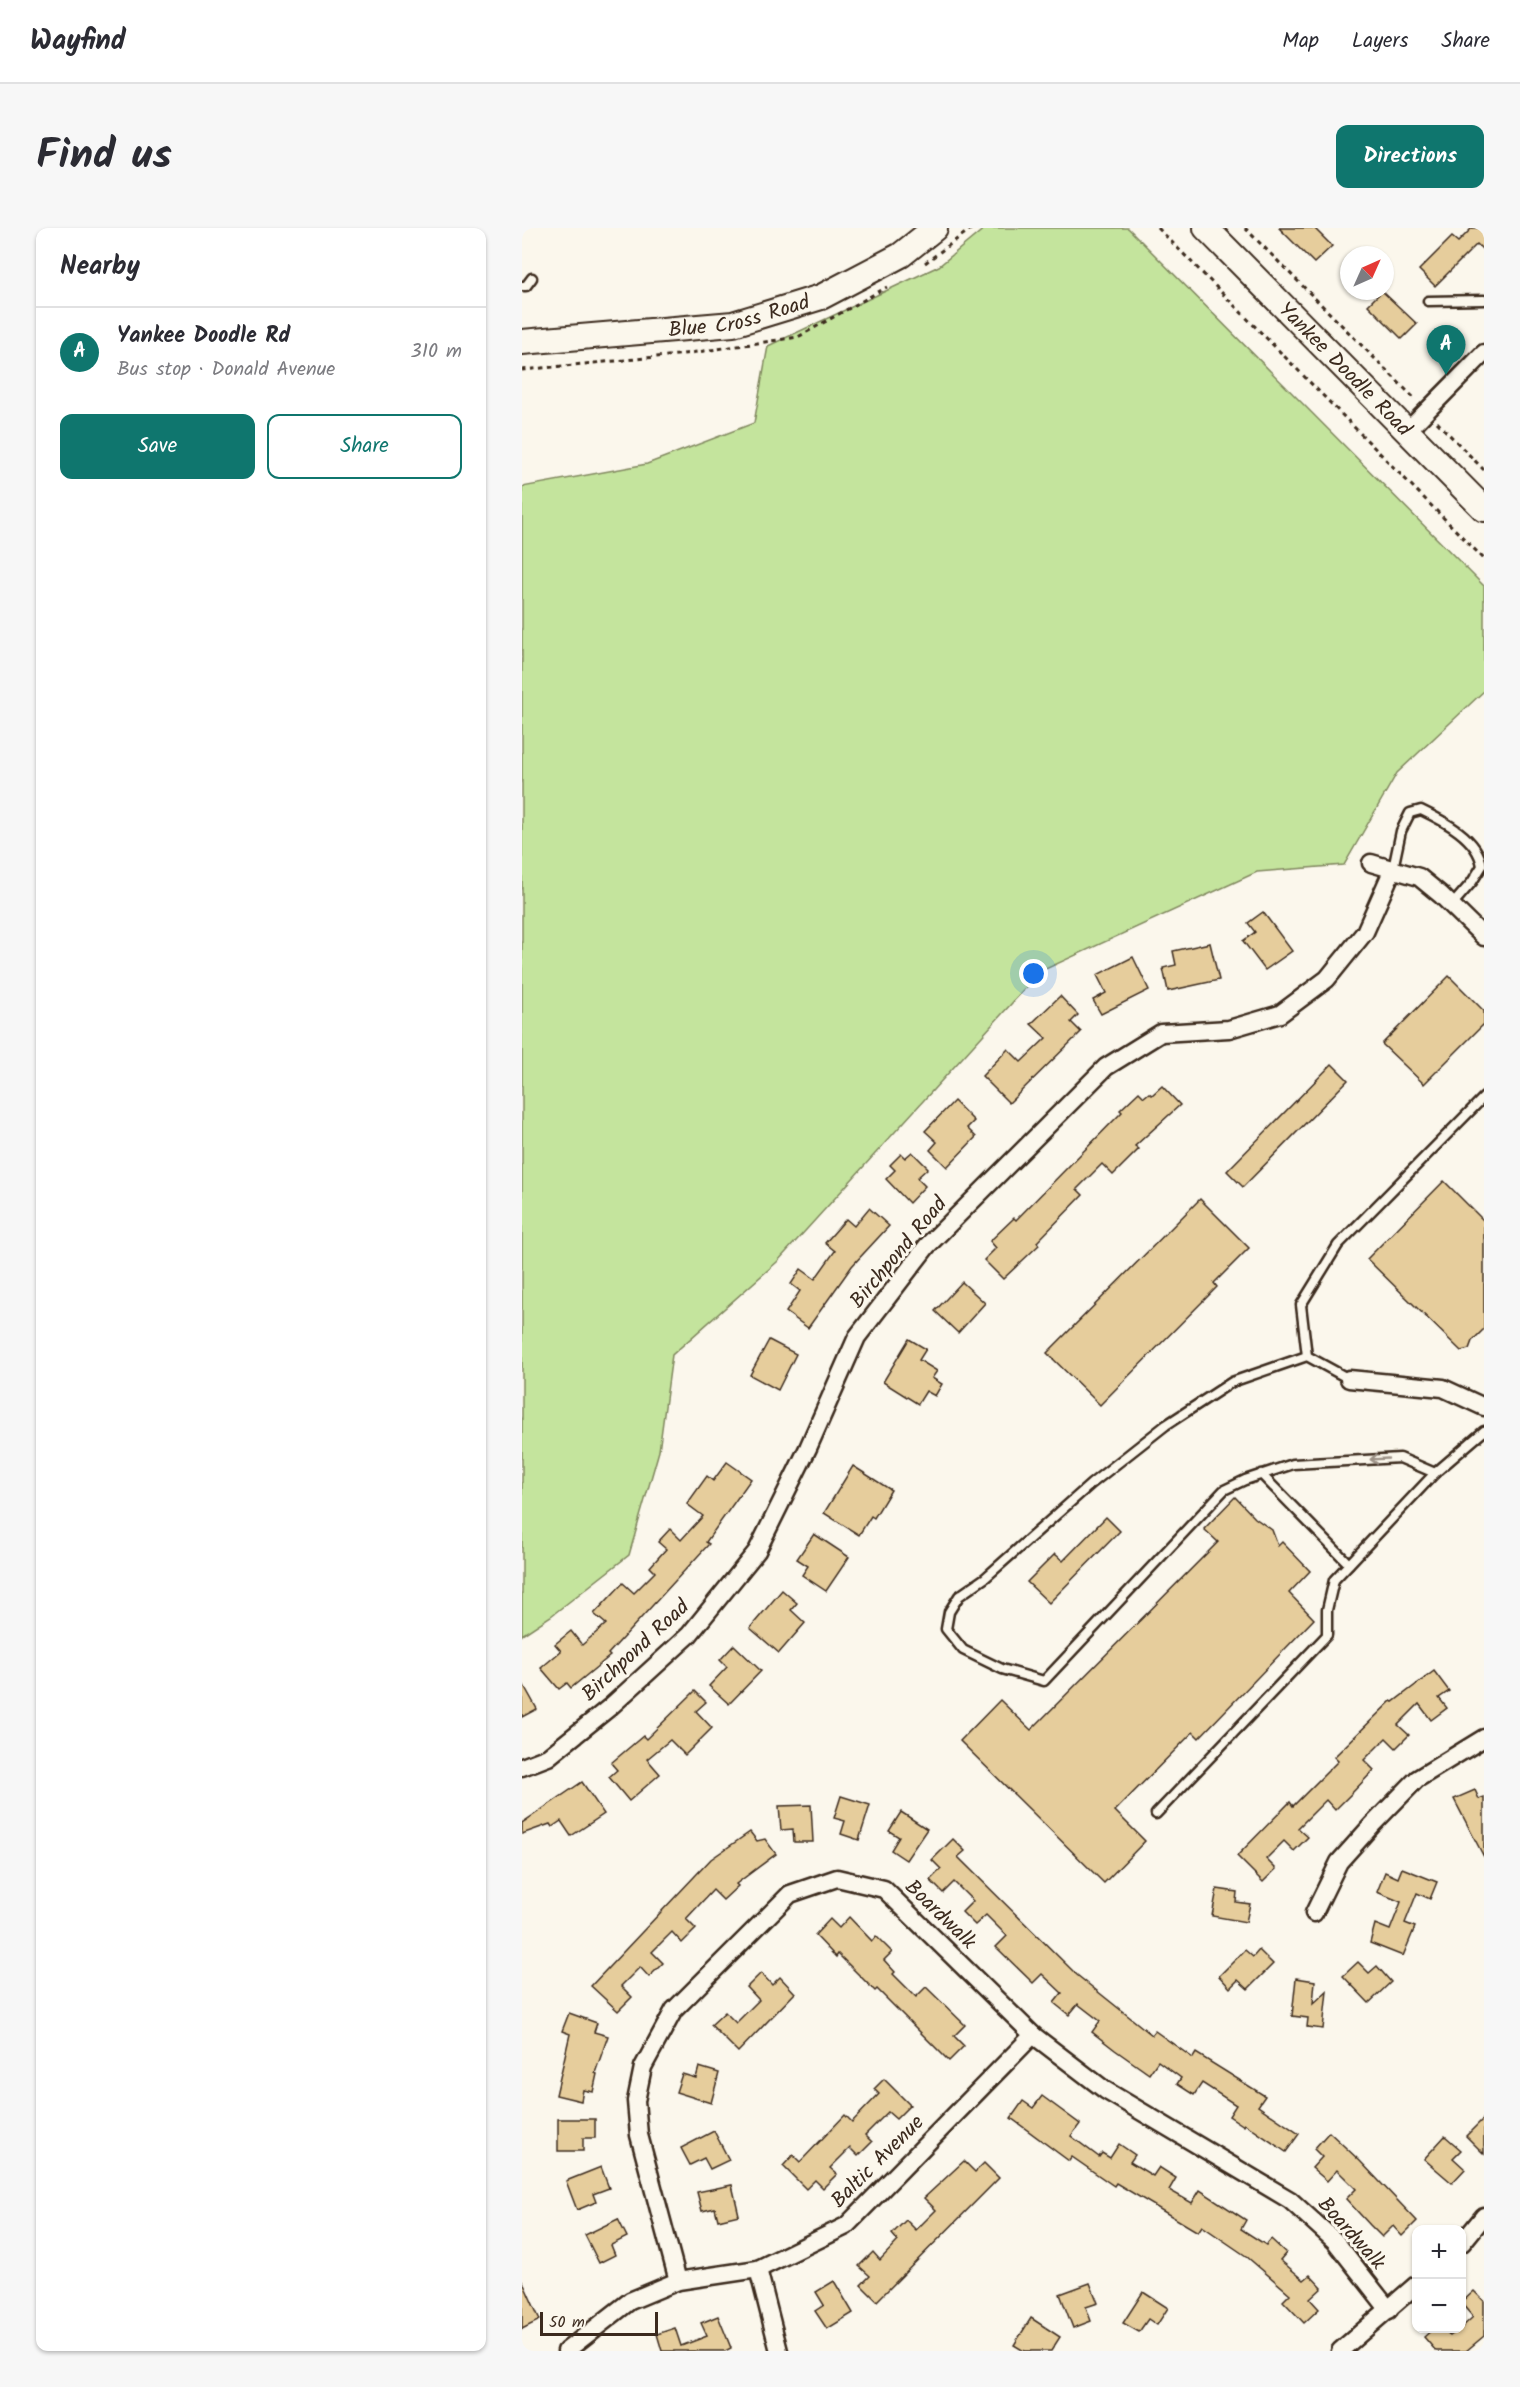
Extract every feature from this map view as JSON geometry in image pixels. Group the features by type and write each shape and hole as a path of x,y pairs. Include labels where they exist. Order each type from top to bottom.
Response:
{"street":[{"name":"Blue Cross Road","path":"522,342 733,324 821,297 901,255 935,228"},
{"name":"Yankee Doodle Road","path":"1206,228 1484,509"},
{"path":"1407,431 1484,353"},
{"path":"1371,863 1419,877 1452,905 1484,937"},
{"name":"Birchpond Road","path":"522,1767 548,1758 610,1707 689,1635 757,1551 808,1448 857,1336 927,1246 1106,1067 1161,1033 1229,1029 1280,1014 1328,979 1365,932 1394,869"},
{"path":"1349,1379 1443,1388 1483,1405"},
{"path":"1314,1913 1338,1862 1373,1824 1417,1779 1484,1738"},
{"name":"Boardwalk","path":"678,2281 639,2135 636,2101 643,2067 674,2010 790,1894 837,1878 884,1889 1033,2035 1105,2090 1290,2200 1335,2241 1389,2310"},
{"name":"Baltic Avenue","path":"566,2351 630,2301 678,2281 758,2269 846,2226 1033,2035"},
{"path":"1466,2237 1484,2217"},
{"path":"758,2269 779,2351"},
{"path":"1340,2351 1412,2288"}],"lane":[{"path":"522,286 526,286 532,278"},
{"path":"1428,301 1484,300"},
{"path":"1394,869 1401,831 1410,813 1421,810 1444,821 1467,839 1481,857 1482,866 1472,882 1452,905"},
{"path":"1307,1356 1301,1305 1338,1245 1484,1097"},
{"path":"1349,1379 1307,1356 1232,1382 1166,1425 1091,1484 985,1578 958,1596 949,1612 946,1629 963,1650 1002,1670 1044,1681 1224,1490 1261,1474 1293,1464 1400,1458 1435,1473"},
{"path":"1156,1814 1327,1635 1326,1610 1334,1580 1435,1473 1484,1431"},
{"path":"1261,1474 1349,1564"}],"path":[{"path":"1158,228 1484,559"},
{"path":"1245,228 1484,470"}],"green space":[{"path":"985,228 1128,228 1484,586 1484,691 1397,773 1344,865 1257,872 1041,971 777,1262 672,1355 659,1451 629,1555 551,1616 522,1635 522,487 647,464 754,423 768,346 939,266"}],"building":[{"path":"1279,228 1314,228 1332,246 1314,263"},
{"path":"1472,228 1484,228 1484,251 1477,244 1435,286 1419,270 1452,237 1458,242"},
{"path":"1373,300 1392,300 1417,324 1402,339 1368,305"},
{"path":"1263,912 1292,951 1265,970 1243,941 1255,932 1248,923"},
{"path":"1210,943 1219,980 1168,991 1163,968 1176,965 1173,951"},
{"path":"1133,957 1149,990 1101,1014 1093,1000 1106,993 1097,975"},
{"path":"1449,976 1484,1011 1484,1024 1424,1084 1382,1044"},
{"path":"1060,996 1078,1015 1071,1022 1081,1032 1009,1103 982,1076 1008,1049 1021,1062 1046,1038 1031,1024"},
{"path":"1332,1064 1348,1080 1243,1187 1227,1171"},
{"path":"1162,1086 1180,1105 1135,1146 1139,1149 1113,1175 1102,1164 1077,1189 1083,1195 1037,1242 1039,1245 1003,1279 984,1260 996,1248 990,1241 1014,1218 1016,1220 1139,1092 1144,1097 1149,1093 1152,1095"},
{"path":"954,1101 974,1121 967,1128 976,1137 947,1167 930,1150 937,1142 925,1131"},
{"path":"912,1152 928,1168 917,1178 925,1186 909,1203 886,1179 895,1170 890,1165 901,1154 905,1158"},
{"path":"1444,1181 1484,1221 1484,1329 1472,1341 1469,1349 1461,1351 1367,1259"},
{"path":"1200,1199 1249,1248 1214,1283 1217,1287 1100,1405 1047,1353"},
{"path":"869,1208 889,1226 852,1266 808,1328 786,1312 800,1291 791,1284 801,1269 815,1279 835,1251 825,1243 846,1219 854,1226"},
{"path":"962,1282 985,1303 958,1333 935,1311"},
{"path":"909,1339 926,1349 919,1360 937,1371 932,1378 942,1384 935,1396 926,1391 918,1404 883,1382"},
{"path":"769,1340 796,1354 778,1390 750,1375"},
{"path":"727,1462 751,1479 706,1542 709,1544 608,1654 610,1656 571,1688 567,1683 559,1689 541,1668 561,1651 555,1644 571,1631 582,1645 606,1624 594,1614 623,1583 634,1593 655,1572 650,1567 666,1549 658,1542 670,1529 681,1540 703,1516 687,1504 707,1476 713,1481"},
{"path":"853,1466 891,1490 874,1518 871,1516 859,1535 824,1513"},
{"path":"1235,1497 1255,1518 1272,1530 1278,1546 1282,1542 1310,1571 1289,1593 1314,1619 1199,1738 1193,1732 1115,1811 1145,1841 1104,1883 960,1741 1000,1700 1031,1730 1218,1542 1204,1529"},
{"path":"1106,1517 1120,1531 1049,1603 1027,1582 1055,1554 1063,1561"},
{"path":"814,1534 849,1557 826,1591 802,1575 808,1566 797,1559"},
{"path":"782,1590 797,1603 791,1610 805,1623 779,1653 750,1628"},
{"path":"734,1645 761,1671 729,1704 709,1686 727,1667 720,1660"},
{"path":"1434,1671 1449,1691 1439,1698 1447,1708 1431,1720 1419,1704 1398,1725 1409,1735 1396,1748 1386,1738 1364,1760 1374,1770 1335,1810 1326,1800 1298,1828 1308,1837 1294,1851 1284,1841 1266,1859 1276,1869 1263,1882 1237,1856 1290,1802 1293,1806 1338,1761 1334,1757 1391,1701 1393,1702"},
{"path":"522,1682 537,1709 522,1717"},
{"path":"695,1691 706,1702 696,1711 712,1728 685,1755 670,1740 647,1759 660,1774 629,1801 609,1777 617,1770 611,1763 643,1736 646,1739"},
{"path":"582,1782 604,1814 571,1836 561,1821 552,1827 550,1824 522,1834 522,1823"},
{"path":"1475,1790 1479,1799 1484,1797 1484,1857 1454,1799"},
{"path":"841,1796 870,1805 859,1840 841,1834 845,1821 834,1818"},
{"path":"811,1805 813,1842 794,1842 793,1829 781,1830 779,1806"},
{"path":"901,1812 927,1829 906,1860 891,1850 899,1837 889,1831"},
{"path":"750,1832 757,1841 765,1839 776,1854 736,1884 738,1886 723,1900 713,1890 686,1919 696,1929 682,1943 672,1932 652,1952 663,1963 649,1977 640,1967 621,1986 632,1997 618,2011 591,1986 711,1859"},
{"path":"953,1839 965,1851 958,1857 1077,1975 1152,2035 1155,2031 1193,2058 1196,2053 1265,2096 1258,2106 1299,2134 1286,2152 1229,2116 1236,2105 1202,2083 1194,2095 1177,2084 1181,2078 1158,2061 1149,2074 1092,2032 1100,2021 1078,2004 1069,2015 1054,2003 1062,1993 1042,1974 1033,1983 996,1947 1007,1936 986,1915 975,1925 962,1912 973,1901 954,1882 943,1893 930,1880 941,1869 932,1860"},
{"path":"1402,1868 1437,1882 1430,1899 1417,1893 1405,1923 1415,1927 1403,1956 1370,1943 1375,1924 1390,1930 1401,1902 1377,1892 1385,1872 1398,1878"},
{"path":"1217,1889 1237,1892 1236,1902 1250,1904 1246,1922 1212,1916"},
{"path":"849,1917 872,1941 876,1936 892,1952 884,1960 895,1972 893,1974 916,1997 926,1987 965,2025 954,2036 964,2046 949,2061 877,1989 875,1991 838,1954 836,1957 815,1935 830,1919 839,1928"},
{"path":"1245,1950 1253,1957 1259,1950 1273,1964 1248,1989 1238,1980 1230,1988 1219,1976"},
{"path":"1358,1962 1369,1973 1377,1966 1391,1982 1369,2003 1343,1976"},
{"path":"761,1973 772,1985 780,1977 795,1993 738,2052 711,2025 725,2012 736,2023 759,2000 747,1987"},
{"path":"1296,1978 1315,1981 1313,2004 1327,1991 1323,2029 1307,2027 1308,2018 1292,2016"},
{"path":"569,2013 597,2023 594,2032 608,2036 595,2073 597,2074 593,2092 583,2090 581,2101 556,2095 570,2034 562,2031"},
{"path":"699,2067 719,2073 711,2103 676,2092 682,2074 696,2078"},
{"path":"884,2079 910,2105 896,2119 888,2112 865,2135 872,2142 858,2156 850,2148 830,2168 837,2174 823,2188 815,2180 806,2189 783,2166 793,2155 800,2162 845,2115 852,2122 879,2094 874,2089"},
{"path":"1042,2096 1080,2124 1071,2136 1099,2157 1102,2153 1110,2158 1119,2144 1135,2155 1130,2162 1153,2176 1159,2167 1176,2178 1169,2190 1192,2203 1200,2190 1246,2220 1241,2229 1266,2245 1271,2239 1286,2253 1280,2260 1304,2280 1310,2275 1322,2288 1310,2299 1319,2309 1304,2323 1283,2301 1290,2294 1246,2256 1202,2226 1198,2232 1116,2183 1114,2186 1072,2157 1069,2161 1011,2118 1023,2101 1033,2108"},
{"path":"1484,2118 1484,2154 1466,2136"},
{"path":"558,2119 595,2119 595,2138 583,2138 583,2151 558,2151"},
{"path":"714,2131 729,2160 710,2169 704,2158 690,2165 681,2148"},
{"path":"1329,2132 1417,2221 1402,2236 1393,2226 1382,2237 1346,2199 1356,2189 1337,2170 1327,2181 1312,2168 1322,2157 1314,2149"},
{"path":"1445,2136 1461,2150 1453,2158 1465,2169 1452,2183 1424,2159"},
{"path":"964,2161 975,2172 984,2163 999,2178 877,2301 861,2285 870,2276 859,2266 873,2252 880,2260 898,2241 892,2234 906,2220 916,2230 936,2210 924,2198"},
{"path":"601,2167 609,2188 593,2194 596,2202 577,2210 566,2181"},
{"path":"732,2185 739,2215 718,2220 715,2208 702,2211 697,2192"},
{"path":"618,2219 627,2237 611,2245 615,2255 599,2263 585,2235"},
{"path":"522,2280 540,2320 522,2329"},
{"path":"834,2281 853,2313 827,2329 815,2311 824,2305 816,2292"},
{"path":"1090,2283 1098,2303 1086,2307 1091,2321 1073,2328 1060,2294"},
{"path":"1474,2291 1484,2301 1484,2336 1466,2351 1436,2351 1424,2337 1428,2333 1448,2333 1450,2336 1454,2333 1466,2333 1466,2323 1473,2317 1466,2309 1466,2298"},
{"path":"1143,2292 1168,2308 1157,2325 1148,2319 1139,2332 1123,2323"},
{"path":"718,2316 731,2348 725,2351 662,2351 657,2334 675,2328 681,2346 707,2336 701,2323"},
{"path":"1031,2318 1060,2337 1051,2351 1024,2351 1014,2345"}],"place":[{"name":"Yankee Doodle Rd","path":"1446,375"}]}
